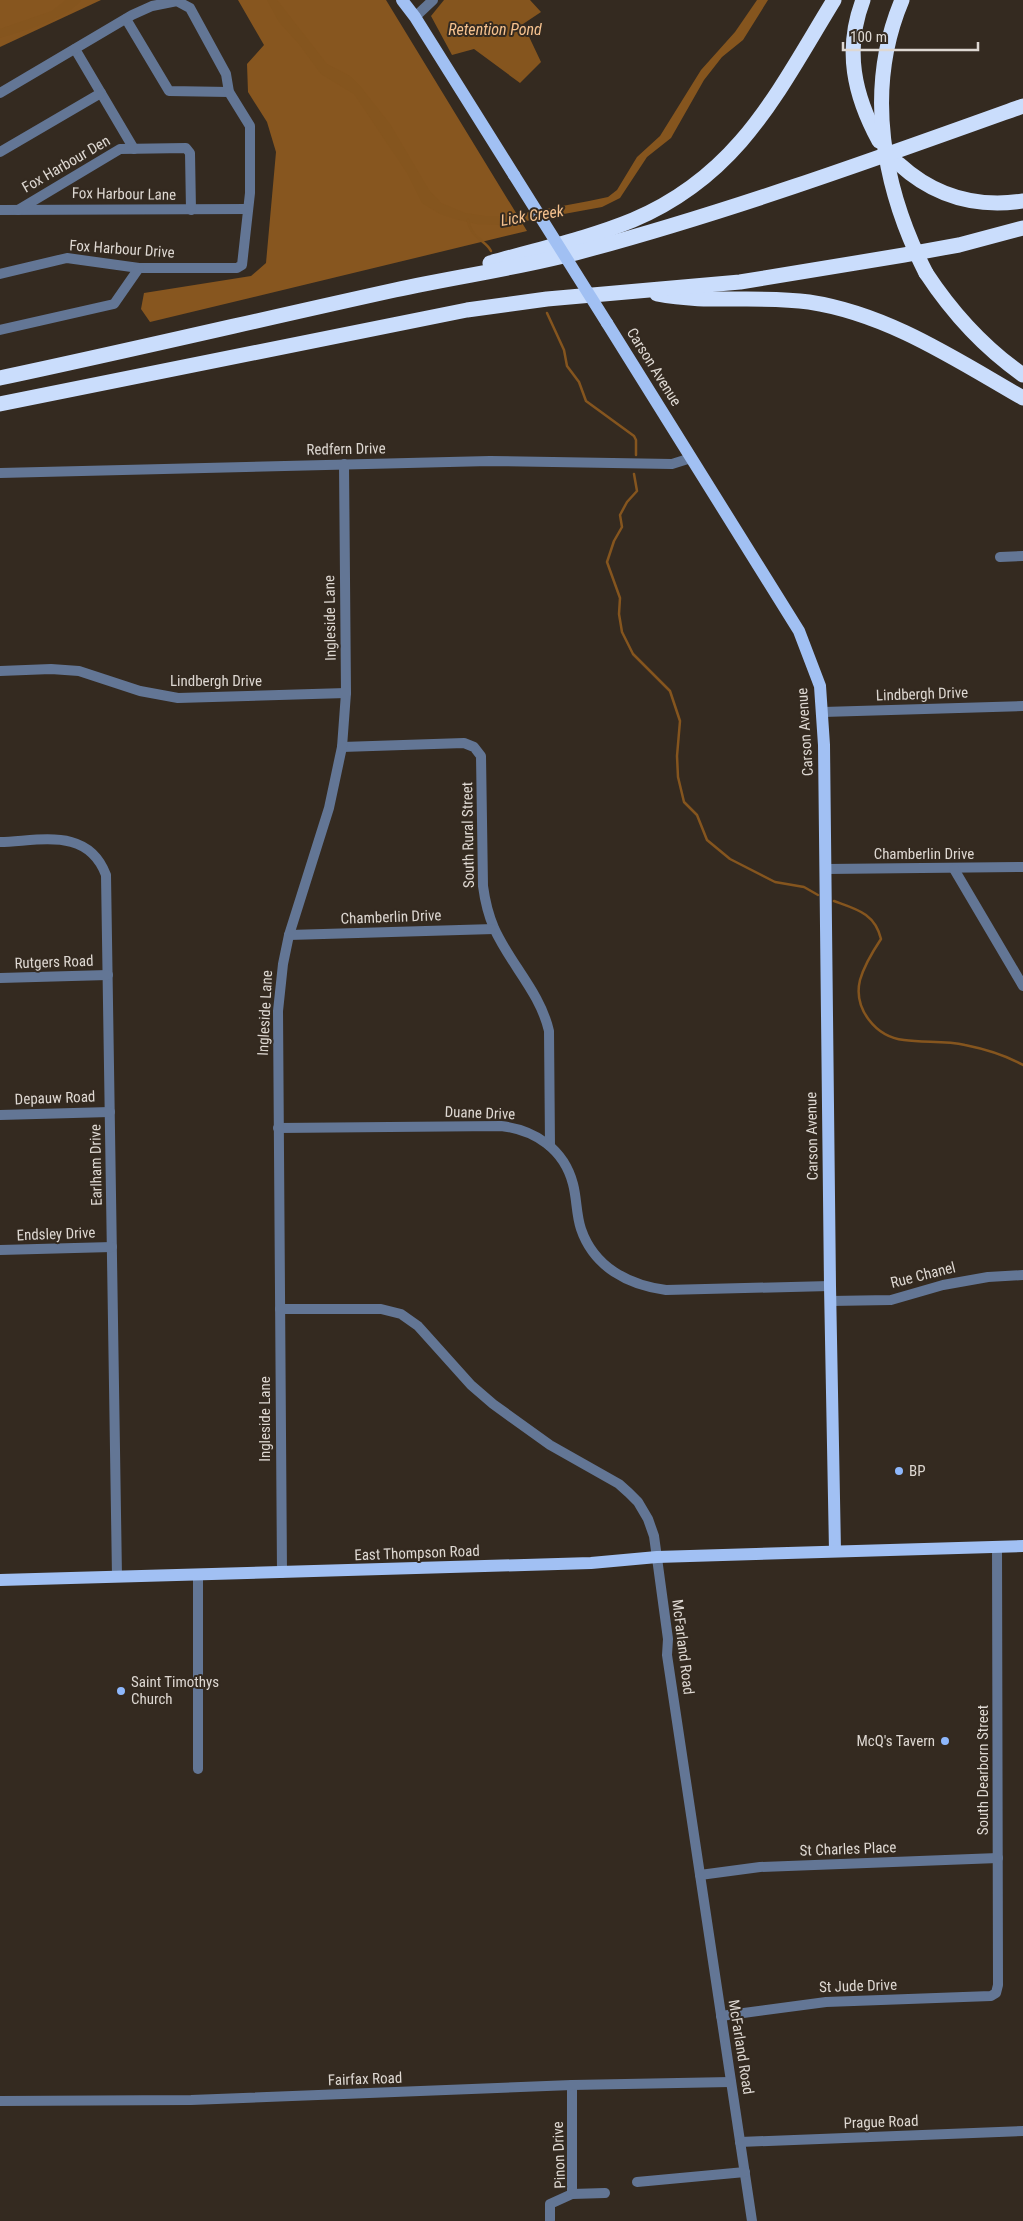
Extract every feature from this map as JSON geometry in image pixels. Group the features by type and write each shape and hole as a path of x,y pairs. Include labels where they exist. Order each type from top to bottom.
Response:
{"highway":[{"path":"427,283 632,220 660,207 692,188 728,156 758,123 834,0"},
{"path":"864,0 854,36 854,76 865,115 879,141 898,164 922,183 952,197 992,204 1023,202"},
{"path":"902,0 891,29 883,89 884,144 891,184 900,216 926,274 945,302 975,336 1023,375"},
{"path":"0,378 184,339 427,283 516,267 657,230 733,207 1023,106"},
{"path":"942,135 1023,112"},
{"path":"0,404 458,311 520,302 740,282 848,266 959,245 1023,228"},
{"path":"638,290 682,299 762,299 808,302 854,313 905,332 1023,398"}],"main road":[{"name":"Carson Avenue","path":"402,0 607,322 799,631 818,680 823,712 826,869 834,1551"},
{"name":"East Thompson Road","path":"0,1580 590,1563 656,1557 997,1546"},
{"path":"997,1546 1023,1546"}],"street":[{"path":"415,18 433,0"},
{"path":"0,93 126,19 152,6 173,1 183,2 190,8 224,71 229,92 250,126 248,209"},
{"path":"126,19 169,91 229,92"},
{"path":"75,49 134,149"},
{"path":"0,152 101,93"},
{"name":"Fox Harbour Den","path":"18,210 120,149 188,149 190,153 191,210"},
{"name":"Fox Harbour Lane","path":"0,210 248,209"},
{"name":"Fox Harbour Drive","path":"0,274 66,258 139,268 237,268 242,265 248,209"},
{"path":"0,330 114,304 139,268"},
{"name":"Redfern Drive","path":"0,473 490,460 672,464 690,458"},
{"name":"Ingleside Lane","path":"282,1573 278,1011 283,964 289,935 329,808 342,747 346,693 344,464"},
{"path":"1000,557 1023,556"},
{"name":"Lindbergh Drive","path":"0,671 57,669 79,671 140,691 178,698 346,693"},
{"name":"Lindbergh Drive","path":"823,712 1023,706"},
{"name":"South Rural Street","path":"342,747 464,743 477,749 482,761 483,886 486,904 494,928 540,1003 549,1031 550,1146"},
{"name":"Earlham Drive","path":"0,842 64,840 77,842 94,853 102,863 106,874 117,1577"},
{"name":"Chamberlin Drive","path":"826,869 1023,867"},
{"path":"954,869 1023,986"},
{"name":"Chamberlin Drive","path":"289,935 494,928"},
{"name":"Rutgers Road","path":"0,978 108,975"},
{"name":"Depauw Road","path":"0,1115 110,1112"},
{"name":"Duane Drive","path":"278,1128 501,1126 530,1132 550,1146 564,1162 571,1176 578,1218 587,1242 608,1268 626,1279 645,1287 666,1290 830,1286"},
{"name":"Endsley Drive","path":"0,1250 112,1247"},
{"name":"Rue Chanel","path":"830,1301 892,1300 943,1284 988,1277 1023,1275"},
{"name":"McFarland Road","path":"280,1309 381,1309 401,1314 412,1320 471,1385 493,1404 550,1445 619,1484 638,1502 648,1519 654,1536 668,1639 667,1655 752,2221"},
{"name":"South Dearborn Street","path":"996,1993 998,1985 997,1546"},
{"path":"198,1575 198,1770"},
{"name":"St Charles Place","path":"700,1875 760,1867 998,1858"},
{"name":"St Jude Drive","path":"721,2016 826,2002 991,1996 996,1993"},
{"name":"Fairfax Road","path":"0,2100 191,2100 572,2085 731,2082"},
{"name":"Pinon Drive","path":"572,2085 572,2194 605,2194"},
{"name":"Prague Road","path":"740,2142 1023,2131"},
{"path":"637,2182 745,2172"},
{"path":"550,2220 550,2204 572,2194"}],"shaded area":[{"path":"0,0 101,0 0,47"},
{"path":"238,0 386,0 527,231 150,322 141,309 144,293 251,276 266,263 276,152 267,122 248,92 247,64 264,45"}],"water":[{"path":"66,0 81,0 74,7 55,19 0,38 0,29 52,11"},
{"name":"Lick Creek","path":"267,0 277,0 327,64 350,76 360,86 390,124 429,190 441,203 465,213 485,216 509,216 608,197 617,190 637,157 660,136 701,70 735,32 757,0 768,0 743,40 722,57 704,80 671,138 647,157 620,198 602,207 504,225 477,224 455,219 440,214 422,203 407,173 354,94 321,74 299,44 279,22"},
{"name":"Retention Pond","path":"444,0 530,0 541,12 523,24 541,62 520,83 474,49 452,55 431,16"}],"waterway":[{"path":"468,220 472,231 491,251"},
{"path":"547,313 564,350 567,366 579,382 586,401 634,436 636,440 636,455"},
{"path":"634,474 637,491 627,502 620,515 622,527 614,541 607,562 620,598 619,614 622,632 633,654 670,691 680,721 677,756 678,777 684,802 697,815 707,840 730,859 775,882 804,887 818,895"},
{"path":"834,901 864,913 878,930 881,939 864,969 859,991 863,1011 876,1027 894,1038 950,1043 980,1048 1023,1065"}],"place":[{"name":"BP","path":"899,1471"},
{"name":"Saint Timothys Church","path":"121,1691"},
{"name":"McQ's Tavern","path":"945,1741"}]}
